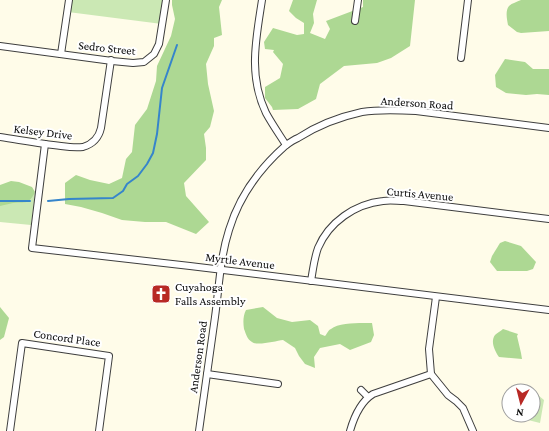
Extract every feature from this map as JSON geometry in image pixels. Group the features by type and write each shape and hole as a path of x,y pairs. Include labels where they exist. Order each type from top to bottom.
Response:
{"street":[{"path":"61,54 69,0"},
{"name":"Sedro Street","path":"0,46 111,60 138,63 144,62 154,54 159,44 166,0"},
{"path":"262,0 256,41 256,79 266,112 286,145"},
{"path":"355,21 358,0"},
{"path":"461,58 468,0"},
{"name":"Kelsey Drive","path":"0,137 45,144 78,147 90,144 100,133 111,60"},
{"name":"Anderson Road","path":"199,431 224,246 228,231 241,200 257,176 269,161 286,145 307,132 335,119 362,112 379,110 416,111 549,128"},
{"name":"Myrtle Avenue","path":"45,144 32,248 549,310"},
{"name":"Curtis Avenue","path":"311,281 318,248 331,228 349,213 372,203 399,201 549,219"},
{"path":"436,297 429,349 431,374 448,395 463,408 473,431"},
{"name":"Concord Place","path":"10,431 22,343 109,356 99,431"},
{"path":"207,374 278,384"},
{"path":"350,431 361,404 368,397 431,374"},
{"path":"361,390 368,397"}],"green space":[{"path":"69,0 166,0 162,24 68,12"},
{"path":"172,0 222,0 219,7 222,35 214,38 214,46 206,64 208,84 214,111 210,127 204,134 206,160 184,183 186,196 209,222 196,234 166,222 122,220 81,207 65,204 65,183 76,175 109,184 122,178 126,159 132,152 135,125 147,109 156,81 157,66 171,36 175,19"},
{"path":"293,0 317,0 313,14 314,23 310,33 325,39 330,29 326,21 363,7 363,0 415,0 410,46 391,58 377,63 344,66 320,84 316,99 298,109 273,110 265,98 265,87 280,78 283,64 273,52 274,50 265,49 264,42 273,28 297,35 304,34 304,23 289,11"},
{"path":"521,0 549,0 549,31 521,33 517,32 508,25 507,10 509,6"},
{"path":"505,59 525,62 533,69 549,69 549,95 506,93 496,87 495,75"},
{"path":"11,181 19,182 32,187 35,192 26,202 0,206 0,185"},
{"path":"0,190 35,193 31,225 0,222"},
{"path":"505,241 521,246 536,262 533,269 527,271 497,271 490,262 500,243"},
{"path":"0,307 9,318 4,337 0,340"},
{"path":"263,307 277,318 292,322 310,320 318,326 320,334 325,336 329,330 339,325 357,323 372,323 374,335 371,342 350,350 340,344 320,348 314,357 315,368 305,364 295,348 283,340 258,344 249,339 244,329 245,312 246,310"},
{"path":"503,329 518,334 517,336 522,359 499,357 497,355 493,341 495,335"},
{"path":"541,398 544,400 541,417"}],"waterway":[{"path":"48,201 113,198 123,191 127,184 138,176 153,153 157,134 162,88 177,45"},
{"path":"0,201 30,201"}],"place":[{"name":"Cuyahoga Falls Assembly","path":"161,294"}]}
